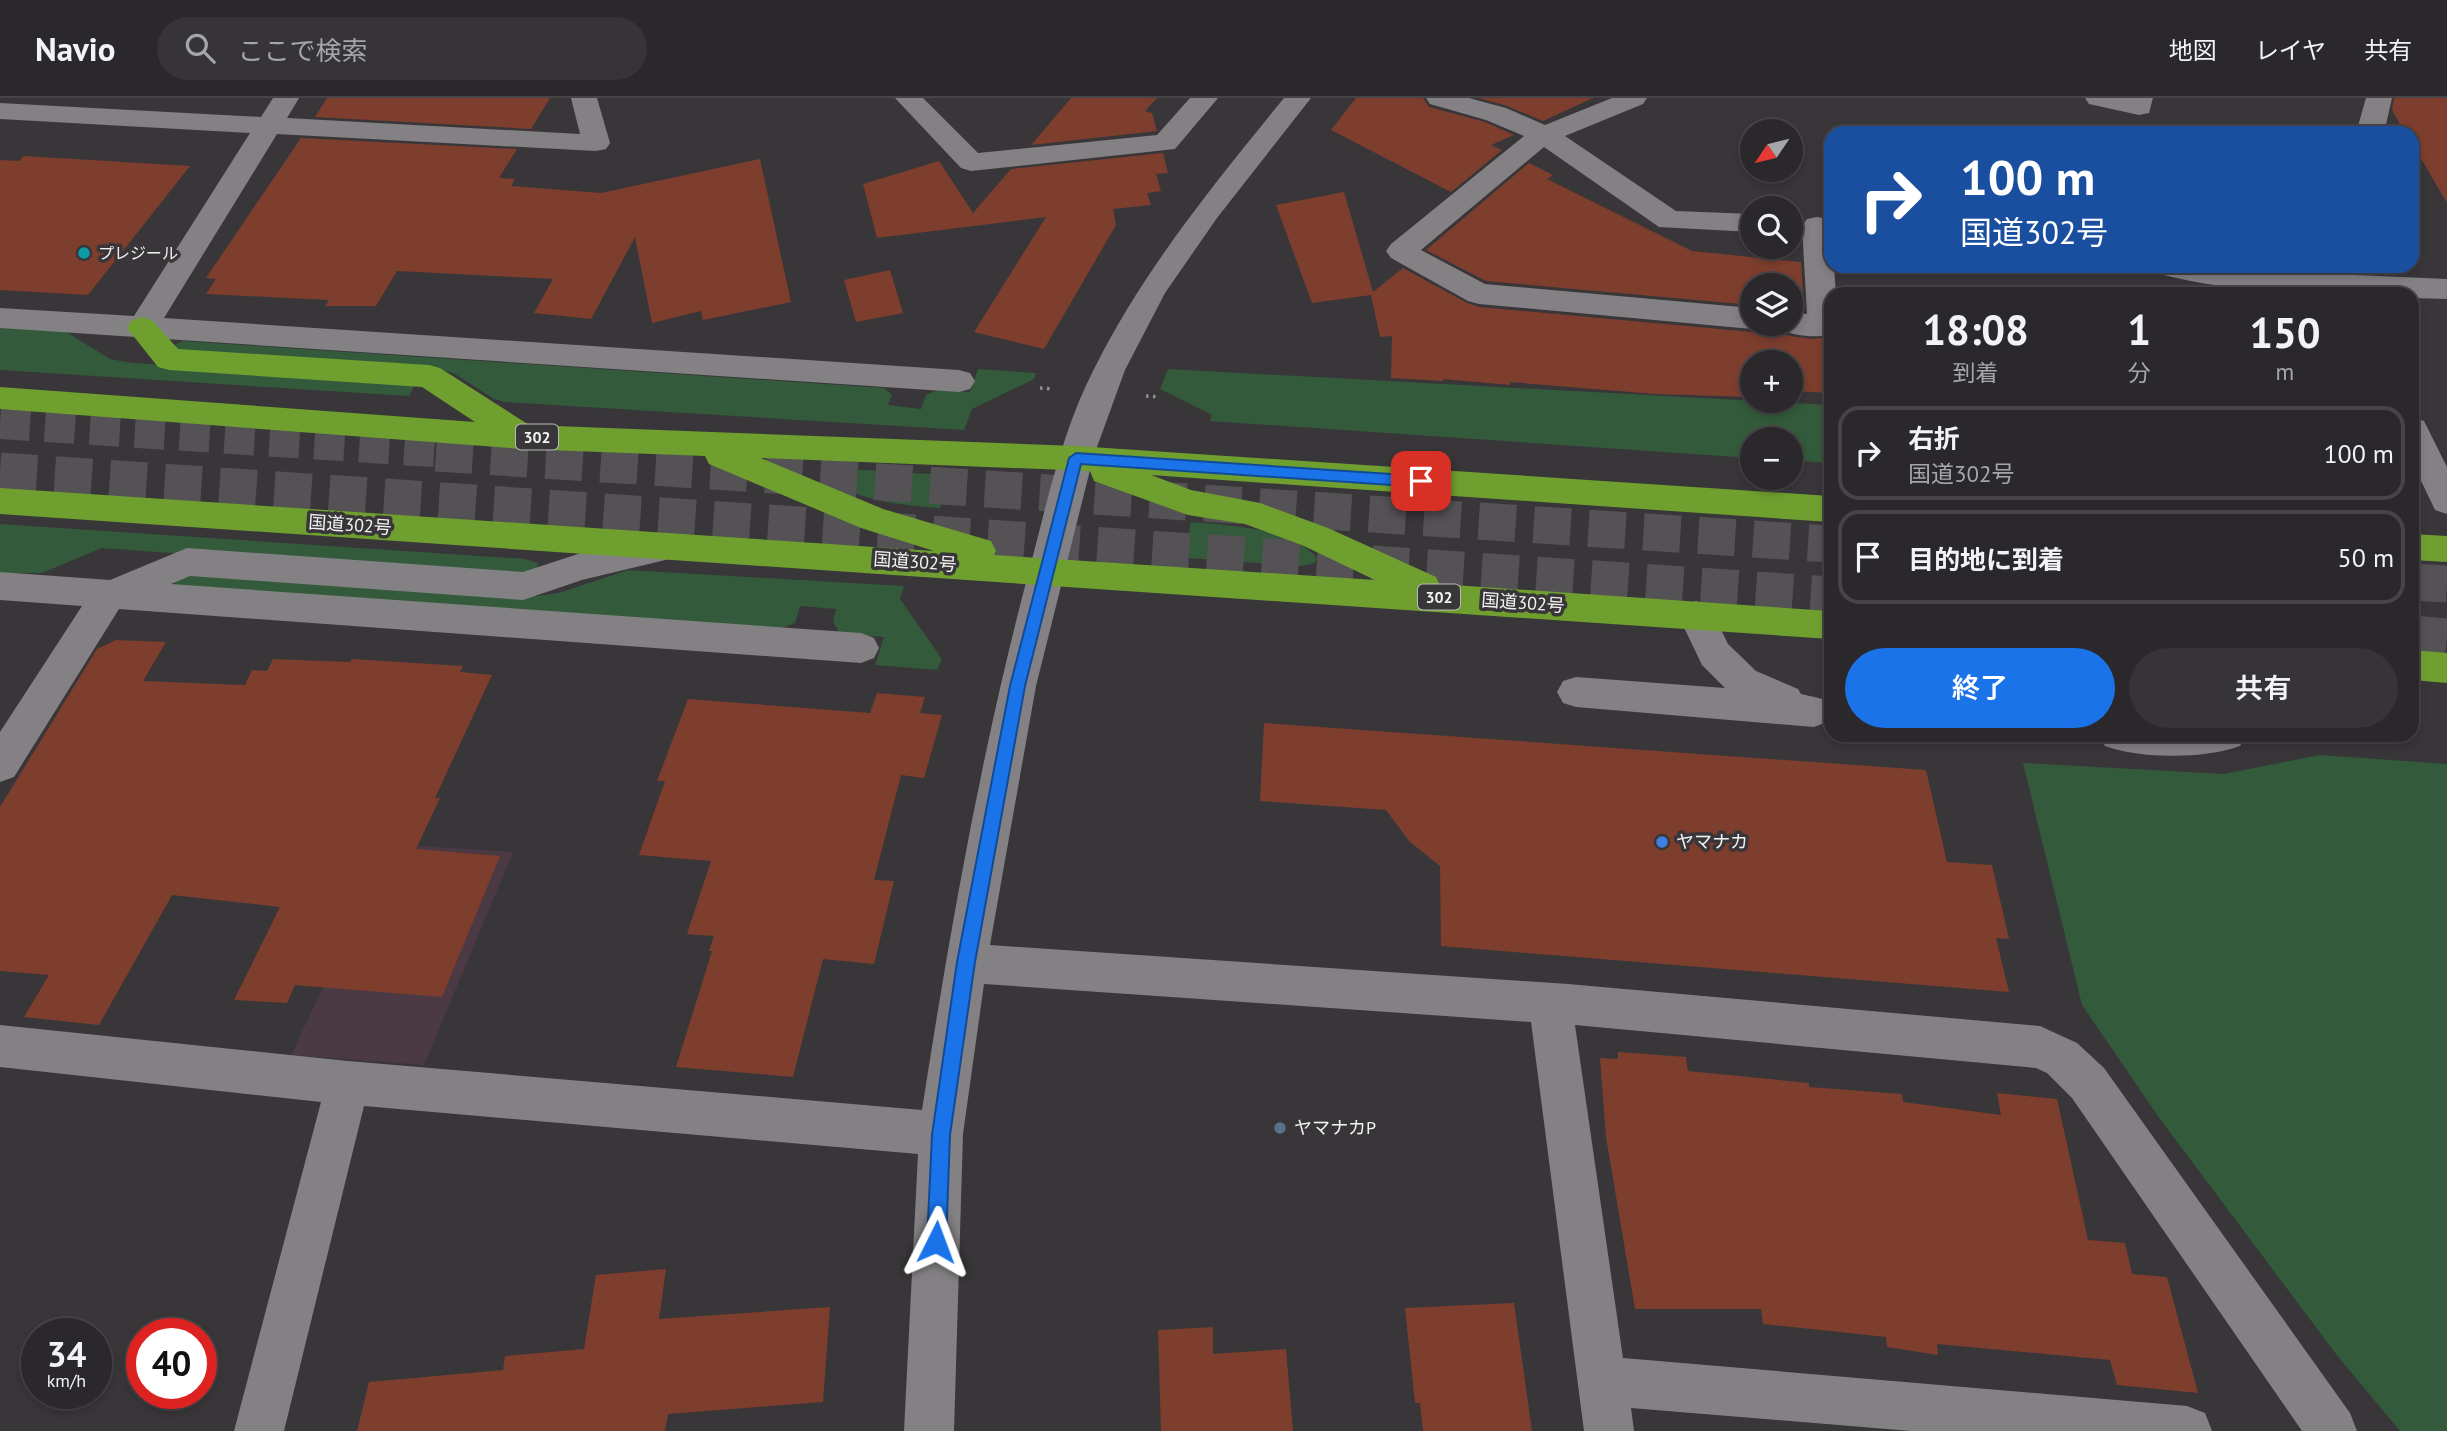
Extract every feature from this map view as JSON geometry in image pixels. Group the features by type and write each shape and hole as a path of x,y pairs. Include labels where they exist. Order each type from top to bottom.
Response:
{"highway":[{"path":"142,328 169,359 429,376 522,437"},
{"name":"302","path":"0,398 522,437 1076,458 1824,509"},
{"path":"675,444 711,451 742,462 873,519 1047,571"},
{"path":"1076,458 1130,482 1188,502 1248,512 1304,533 1445,597"},
{"name":"国道302号","path":"0,501 1824,625"},
{"path":"2419,547 2447,549"},
{"path":"2419,665 2447,667"}],"street":[{"path":"142,328 286,98"},
{"path":"0,111 51,106 270,126 596,144 584,98"},
{"path":"908,98 971,162 1165,143 1205,98"},
{"path":"929,1431 941,1135 966,962 1017,686 1076,458 1109,370 1152,290 1207,211 1298,98"},
{"path":"1439,98 1496,114 1543,134 1669,220 1740,223"},
{"path":"1634,98 1573,125 1543,134 1401,251 1479,294 1740,318"},
{"path":"2098,98 2139,107 2140,98"},
{"path":"2372,126 2379,98"},
{"path":"1803,324 1823,326 1813,226"},
{"path":"2197,273 2417,287"},
{"path":"2419,287 2447,289"},
{"path":"0,317 959,382"},
{"path":"2419,443 2447,501 2419,499"},
{"path":"0,765 108,596 187,562 523,586 581,567 670,547"},
{"path":"0,586 108,596 861,648"},
{"path":"1696,615 1715,654 1743,682 1822,712"},
{"path":"1576,692 1822,712"},
{"path":"966,962 1550,1003 2040,1047 2062,1058 2088,1083 2332,1431"},
{"path":"1550,1003 1609,1431"},
{"path":"0,1046 348,1083 941,1135"},
{"path":"259,1431 348,1083"},
{"path":"1602,1381 2011,1422 2187,1431"}],"shaded area":[{"path":"390,844 513,852 424,1065 291,1055"}],"green space":[{"path":"0,326 66,332 110,359 132,363 416,382 409,396 0,370"},
{"path":"182,341 884,388 892,395 888,405 921,409 926,395 937,390 970,392 978,369 1036,373 1034,379 972,409 964,430 505,402 494,399 455,374 434,367 177,352 171,347"},
{"path":"1168,369 1740,400 1740,413 1803,413 1803,404 1824,405 1824,463 1803,461 1803,427 1740,427 1740,457 1210,421 1212,415 1160,389"},
{"path":"830,468 950,477 940,508 894,503 850,492 824,477 825,471"},
{"path":"1191,522 1276,534 1306,548 1317,558 1315,563 1301,566 1188,558 1184,555"},
{"path":"0,524 525,559 537,563 538,567 512,578 102,548 42,573 0,573"},
{"path":"628,570 904,586 900,599 942,659 937,670 875,665 884,637 840,634 833,622 836,609 800,606 795,623 779,629 175,585 174,582 182,574 537,596 559,593"},
{"path":"2320,755 2447,764 2447,1431 2400,1431 2336,1354 2160,1119 2082,1005 2023,763 2224,774"}],"building":[{"path":"327,98 550,98 531,129 315,117"},
{"path":"1071,98 1157,98 1145,111 1152,113 1157,131 1031,145"},
{"path":"1356,98 1423,98 1429,107 1485,122 1514,135 1491,145 1502,150 1451,192 1331,130"},
{"path":"1479,98 1593,98 1543,121"},
{"path":"2394,98 2447,98 2447,203 2419,155 2419,126 2401,126 2392,110"},
{"path":"301,138 517,149 499,178 515,179 511,186 601,193 760,159 791,302 703,320 701,311 652,323 635,237 591,319 534,313 553,279 397,271 376,306 325,306 329,300 206,294 216,279 206,278"},
{"path":"1163,153 1168,173 1156,174 1161,191 1147,193 1151,205 1113,209 1116,225 1044,349 974,332 1046,217 877,238 863,184 939,161 973,213 1011,169"},
{"path":"24,156 190,166 88,295 0,290 0,160 19,161"},
{"path":"1529,163 1553,175 1547,179 1692,251 1740,256 1740,259 1801,262 1802,273 1740,273 1740,304 1486,281 1426,250"},
{"path":"1344,192 1373,292 1403,268 1479,307 1740,331 1740,336 1824,338 1824,393 1803,391 1803,350 1740,350 1740,397 1655,394 1510,382 1510,385 1391,378 1392,336 1380,337 1371,295 1312,303 1276,205"},
{"path":"890,270 903,313 856,322 844,280"},
{"path":"116,640 166,642 143,681 245,685 252,670 267,671 273,659 350,662 352,659 463,666 460,672 492,675 435,798 440,798 416,849 500,856 442,997 295,985 287,1003 234,1000 280,907 172,895 99,1025 24,1017 49,975 0,971 0,807 97,649"},
{"path":"877,693 925,697 920,713 942,715 924,778 901,775 874,880 894,881 874,964 823,959 793,1077 676,1067 712,951 709,951 714,936 687,934 711,861 639,855 665,781 657,781 688,699 870,713"},
{"path":"1264,723 1926,770 1947,862 1992,865 2009,939 1996,938 2009,992 1441,946 1440,866 1409,841 1386,810 1260,801"},
{"path":"1618,1052 1686,1057 1688,1071 1809,1083 1809,1087 1902,1094 1903,1102 2001,1115 1997,1093 2057,1099 2088,1240 2125,1243 2132,1274 2167,1277 2198,1393 2117,1385 2110,1360 1937,1344 1938,1355 1887,1347 1886,1337 1763,1324 1761,1309 1635,1309 1606,1137 1600,1058 1618,1059"},
{"path":"666,1269 659,1319 830,1307 823,1402 668,1414 665,1431 357,1431 369,1382 503,1370 505,1356 584,1349 596,1275"},
{"path":"1514,1303 1532,1431 1423,1431 1420,1403 1415,1403 1405,1308"},
{"path":"1213,1327 1213,1354 1286,1349 1293,1431 1161,1431 1158,1330"}],"tunnel":[{"path":"0,424 463,454"},
{"path":"436,453 1824,544"},
{"path":"0,471 1824,595"},
{"path":"2419,582 2447,584"},
{"path":"2419,635 2447,637"}],"place":[{"name":"プレジール","path":"84,253"},
{"name":"ヤマナカ","path":"1662,842"},
{"name":"ヤマナカP","path":"1280,1128"}],"route":[{"path":"936,1242 941,1135 966,962 1017,686 1076,458 1421,481"}]}
